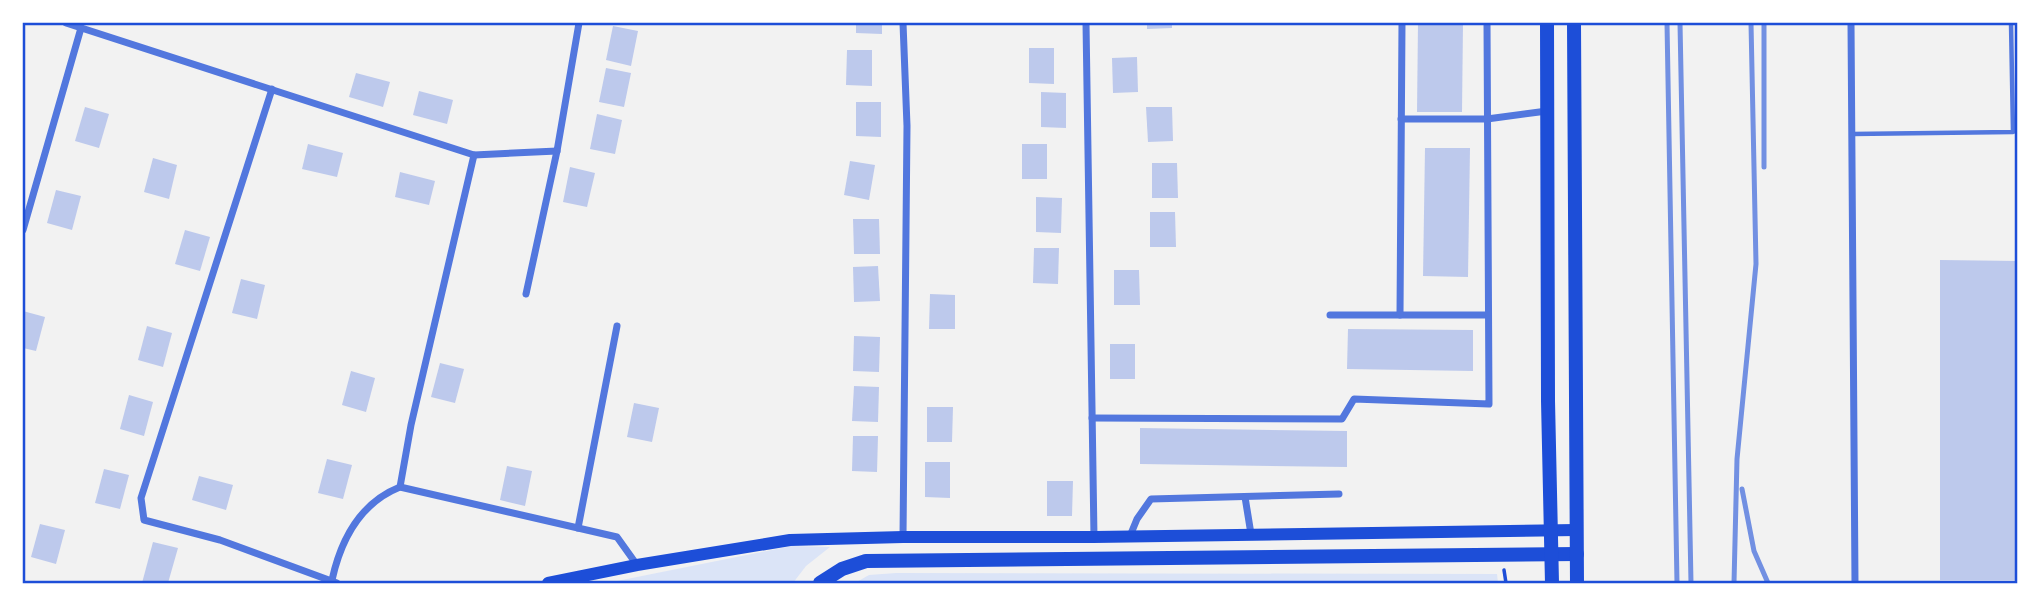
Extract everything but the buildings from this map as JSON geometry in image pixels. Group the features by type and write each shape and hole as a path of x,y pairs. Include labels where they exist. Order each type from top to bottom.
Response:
{"main road":[{"path":"1547,23 1552,583"},
{"path":"1574,23 1577,583"},
{"path":"1548,67 1554,60 1562,58 1574,67"},
{"path":"548,583 637,565 790,540 1576,530"},
{"path":"820,583 842,569 866,561 1577,554"}],"street":[{"path":"65,23 474,155 557,150"},
{"path":"526,294 557,150 579,23"},
{"path":"903,23 907,126 903,537"},
{"path":"1086,23 1094,537"},
{"path":"1400,315 1402,23"},
{"path":"1092,418 1342,419 1354,399 1489,404 1487,23"},
{"path":"1851,23 1855,583"},
{"path":"23,230 81,28"},
{"path":"272,89 141,498 144,520 220,540 335,581 338,555 355,520 382,494 400,487 617,537 637,565"},
{"path":"1402,119 1486,118 1547,111"},
{"path":"400,487 411,425 474,155"},
{"path":"1330,315 1488,315"},
{"path":"578,528 617,326"},
{"path":"1130,536 1137,519 1151,499 1339,494"},
{"path":"1245,497 1251,534"}],"lane":[{"path":"1851,134 2013,132 2011,23"}],"shaded area":[{"path":"792,546 830,547 806,566 793,583 607,583"},
{"path":"1497,574 1498,583 855,583 869,575"}],"railway":[{"path":"1667,23 1677,583"},
{"path":"1680,23 1691,583"},
{"path":"1734,583 1737,459 1756,264 1751,23"},
{"path":"1764,23 1764,167"},
{"path":"1742,489 1754,551 1768,583"}]}
